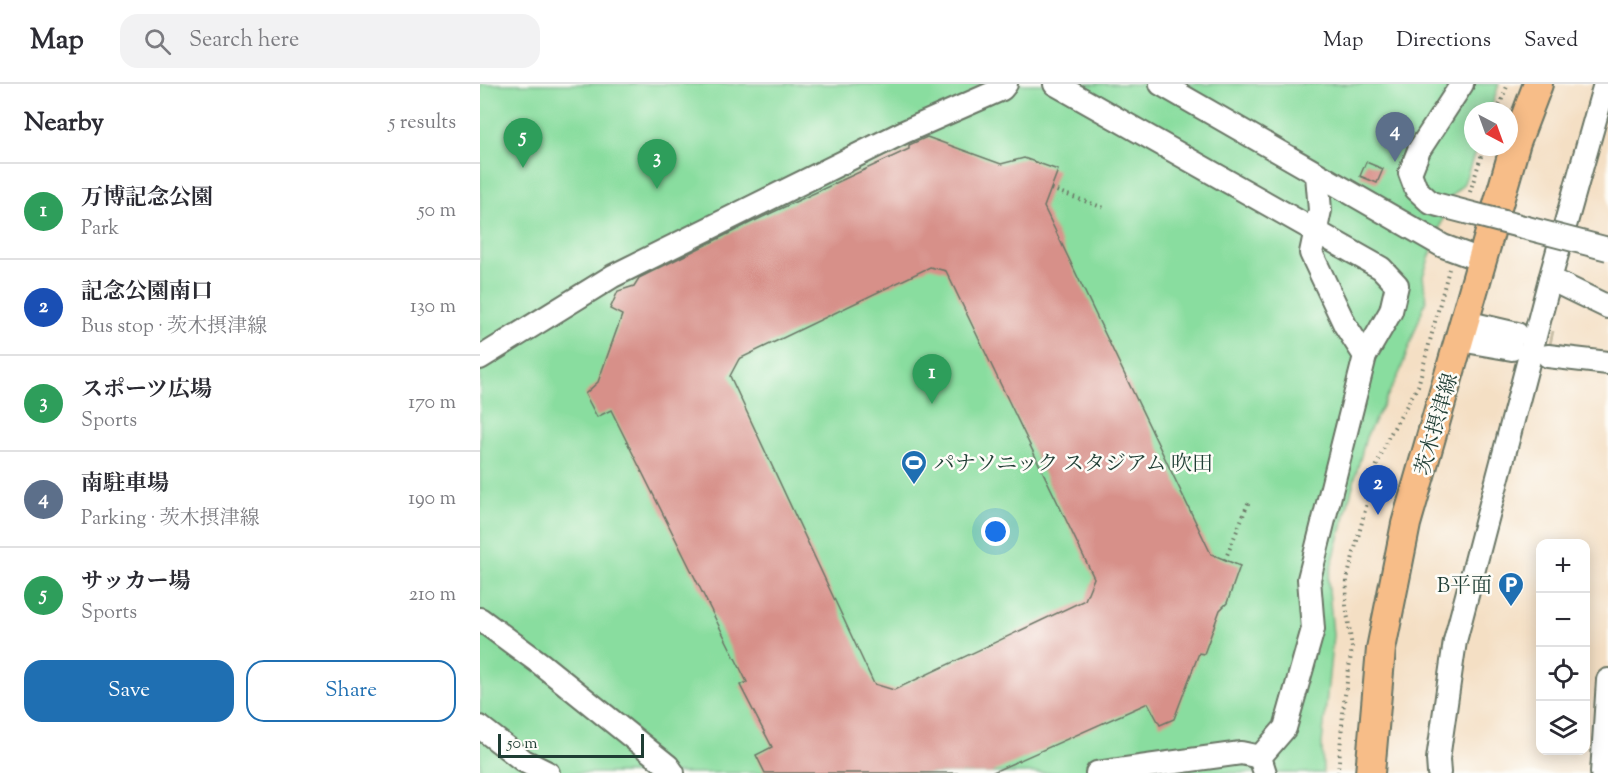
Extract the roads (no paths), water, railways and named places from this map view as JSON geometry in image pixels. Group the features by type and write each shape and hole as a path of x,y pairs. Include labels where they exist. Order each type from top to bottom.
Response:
{"main road":[{"name":"茨木摂津線","path":"1370,773 1381,649 1406,524 1516,142 1538,84"}],"lane":[{"path":"480,358 613,276 904,132 1002,89 1006,84"},
{"path":"1055,84 1381,268 1397,285 1391,311 1365,356 1309,579 1313,629 1286,728 1263,765 1241,753 1097,773"},
{"path":"1161,84 1443,246 1481,260"},
{"path":"1462,84 1419,150 1410,173 1416,189 1431,203 1608,249"},
{"path":"1439,773 1438,759 1455,641 1550,279 1605,84"},
{"path":"1317,175 1320,210 1311,253 1345,325 1365,356"},
{"path":"1550,279 1608,307"},
{"path":"1463,331 1514,341"},
{"path":"1608,351 1550,349 1608,363"},
{"path":"480,620 559,679 668,766 673,773"},
{"path":"1602,773 1608,680"},
{"path":"480,727 524,761 548,773"}],"tunnel":[{"path":"1517,334 1552,342"}],"place":[{"name":"南駐車場","path":"1395,162"},
{"name":"サッカー場","path":"523,168"},
{"name":"スポーツ広場","path":"657,189"},
{"name":"万博記念公園","path":"932,404"},
{"name":"パナソニック スタジアム 吹田","path":"914,486"},
{"name":"記念公園南口","path":"1378,515"},
{"name":"B平面","path":"1511,608"}]}
